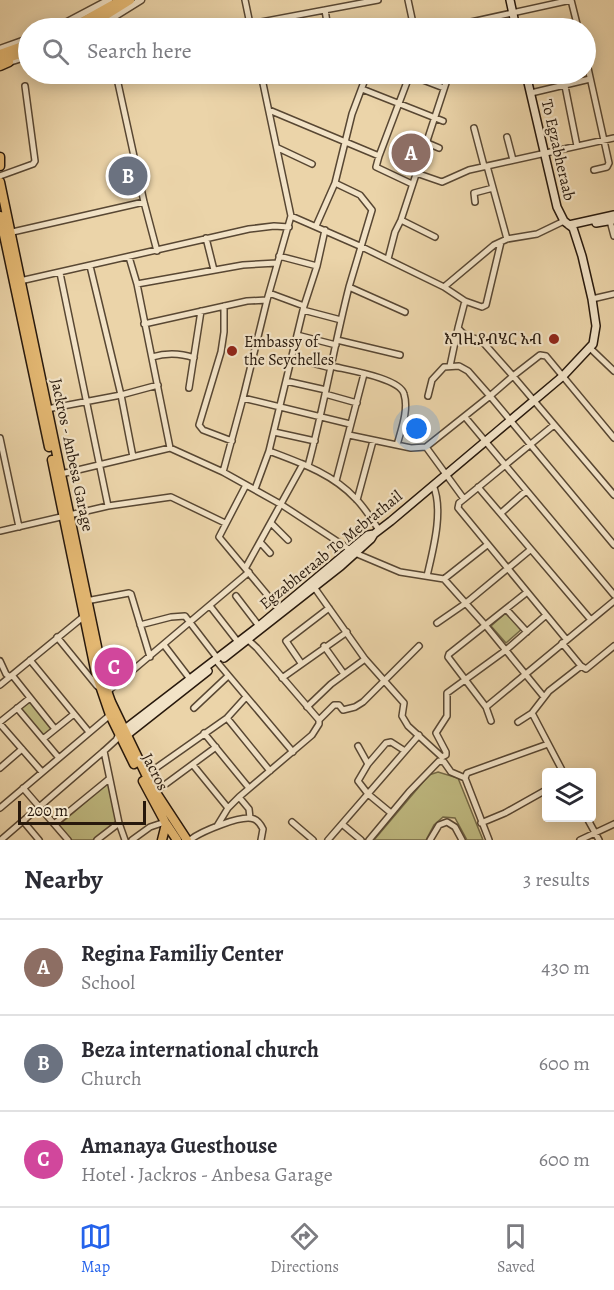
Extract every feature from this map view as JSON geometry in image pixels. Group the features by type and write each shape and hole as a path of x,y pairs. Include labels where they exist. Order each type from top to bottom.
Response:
{"main road":[{"path":"88,18 120,0"},
{"path":"100,18 130,0"},
{"path":"510,0 514,18"},
{"path":"0,54 18,48"},
{"path":"0,66 5,61"},
{"name":"To Egzabheraab","path":"529,84 557,207 568,225 592,299 596,333 591,348"},
{"path":"0,157 0,166"},
{"name":"Jackros - Anbesa Garage","path":"0,182 6,233 20,282 30,344 61,474 66,516 104,691 122,736"},
{"path":"0,216 6,233 4,258 30,344 66,516 83,616 104,691"},
{"path":"568,225 612,218"},
{"path":"563,376 591,348"},
{"name":"Egzabheraab To Mebrathail","path":"122,736 190,679 218,661 279,609 371,539 563,376"},
{"path":"122,736 314,587 353,552"},
{"name":"Jacros","path":"104,691 110,715 146,775 152,793 181,839"},
{"name":"Jacros","path":"122,736 165,823 181,839"},
{"path":"162,840 165,823"}],"street":[{"path":"75,18 109,0"},
{"path":"115,18 141,0"},
{"path":"245,0 249,18"},
{"path":"288,18 378,0"},
{"path":"408,0 412,18"},
{"path":"500,18 542,3 572,0 576,18"},
{"path":"325,10 326,18"},
{"path":"0,49 18,43"},
{"path":"118,84 157,251"},
{"path":"223,472 291,216 263,84"},
{"path":"316,226 335,183 345,140 364,84"},
{"path":"407,84 375,165 412,184"},
{"path":"434,84 444,88"},
{"path":"387,259 445,84"},
{"path":"531,93 572,84"},
{"path":"591,84 609,166 594,170"},
{"path":"0,176 33,164 35,160 25,86"},
{"path":"565,86 577,146"},
{"path":"362,89 434,116 443,122"},
{"path":"269,110 379,156"},
{"path":"291,216 362,247 444,287 465,301 482,307 486,305 504,240 493,188 474,128"},
{"path":"507,136 513,160"},
{"path":"416,172 442,182 458,174 485,166 614,138"},
{"path":"425,142 439,148"},
{"path":"278,148 312,164"},
{"path":"57,637 104,691 190,624 247,570 270,523 305,465 315,441 349,287 372,209 360,195 335,183"},
{"path":"475,202 474,193 493,188"},
{"path":"6,233 144,202"},
{"path":"612,218 614,236"},
{"path":"401,220 435,237"},
{"path":"444,287 504,240 568,225"},
{"path":"20,282 206,238 263,227 288,227"},
{"path":"255,489 269,451 325,230"},
{"path":"206,238 214,270"},
{"path":"279,256 317,266"},
{"path":"129,257 137,284 171,448"},
{"path":"137,284 243,265 277,263"},
{"path":"90,266 121,395 133,457"},
{"path":"60,273 108,506"},
{"path":"349,287 405,312"},
{"path":"269,293 341,320"},
{"path":"592,299 614,294"},
{"path":"144,324 257,299 267,300"},
{"path":"450,366 465,301"},
{"path":"224,306 223,341 199,425 203,430 231,441"},
{"path":"189,388 201,311"},
{"path":"458,328 471,339 481,340 614,495"},
{"path":"297,335 400,356"},
{"path":"591,348 614,371"},
{"path":"152,357 162,354 183,354 194,358"},
{"path":"349,435 397,445 426,447 543,354 614,438"},
{"path":"292,358 397,384 404,394 404,418 397,445"},
{"path":"428,396 432,380 444,367 459,366 468,371 614,545"},
{"path":"336,481 364,374"},
{"path":"286,381 357,403"},
{"path":"47,409 121,395 158,385"},
{"path":"243,398 351,424"},
{"path":"465,417 614,595"},
{"path":"554,425 464,499 458,506 459,512 545,616 581,666 586,669 614,646"},
{"path":"274,432 315,441"},
{"path":"0,438 20,526"},
{"path":"357,500 373,441"},
{"path":"426,447 464,499"},
{"path":"61,474 171,448 223,472 282,505 353,552 400,572 444,579 486,626 544,698"},
{"path":"269,451 305,465 336,481 357,500 377,532"},
{"path":"246,485 219,537 279,609"},
{"path":"430,577 436,534 437,498 433,485"},
{"path":"478,487 591,620"},
{"path":"501,513 526,491"},
{"path":"0,531 108,506 171,498 225,523"},
{"path":"270,523 288,540"},
{"path":"260,542 270,553"},
{"path":"444,579 487,545"},
{"path":"437,623 466,603 530,550"},
{"path":"314,587 365,659 404,704 402,716 404,720 442,759 451,772 465,778"},
{"path":"86,601 129,593 132,596 150,657"},
{"path":"491,721 486,707 450,660 449,654 526,593"},
{"path":"236,596 259,626"},
{"path":"486,707 614,601"},
{"path":"210,606 238,642"},
{"path":"301,663 286,641 329,608"},
{"path":"506,609 527,632"},
{"path":"140,625 180,615 185,616 228,676 293,752"},
{"path":"0,685 83,616"},
{"path":"369,840 424,775 446,755 436,733 446,721 446,696 506,650 545,616"},
{"path":"282,678 324,646 347,632"},
{"path":"246,639 257,648 319,720"},
{"path":"164,645 190,679"},
{"path":"324,646 344,674"},
{"path":"217,826 228,808 239,797 312,735 319,720 334,705 342,710 359,704 419,646"},
{"path":"307,707 344,674 365,659"},
{"path":"30,660 89,732"},
{"path":"0,661 6,674 11,676 55,729"},
{"path":"518,722 532,714 549,691 581,666"},
{"path":"194,708 228,676"},
{"path":"146,775 227,718 246,697"},
{"path":"30,698 17,708 1,726 42,772"},
{"path":"17,708 59,758"},
{"path":"43,739 74,714"},
{"path":"532,714 560,768"},
{"path":"0,807 110,715"},
{"path":"227,718 270,771"},
{"path":"204,733 249,788"},
{"path":"328,840 419,735"},
{"name":"Egzabheraab To Mebrathail","path":"1,840 8,838 23,821 122,736"},
{"path":"391,813 368,794 358,781 368,764 389,741 405,752"},
{"path":"489,840 465,778 467,773 548,744"},
{"path":"358,746 368,764"},
{"path":"152,793 216,747"},
{"path":"0,768 22,749"},
{"path":"104,751 108,779 125,840"},
{"path":"193,765 228,808"},
{"path":"54,824 108,779"},
{"path":"22,788 68,840"},
{"path":"481,823 505,813 542,792"},
{"path":"239,797 249,809 250,818"},
{"path":"181,839 217,826 250,818 261,825 263,834 261,840"},
{"path":"23,821 39,840"},
{"path":"292,822 312,840"},
{"path":"430,840 440,825 447,822 455,827 462,840"},
{"path":"589,822 599,840"},
{"path":"97,840 119,823"},
{"path":"132,840 150,827 165,823"},
{"path":"342,824 361,840"},
{"path":"580,840 614,824"}],"shaded area":[{"path":"508,611 523,628 506,643 491,626"},
{"path":"31,699 56,728 44,738 20,709"},
{"path":"438,772 458,778 483,840 467,840 455,818 443,817 434,825 426,840 374,840 429,775"},
{"path":"108,783 118,821 95,840 71,840 59,825"}],"place":[{"name":"Regina Familiy Center","path":"411,153"},
{"name":"Beza international church","path":"128,176"},
{"name":"እግዚያብሄር አብ","path":"554,339"},
{"name":"Embassy of the Seychelles","path":"232,351"},
{"name":"Amanaya Guesthouse","path":"114,667"}]}
